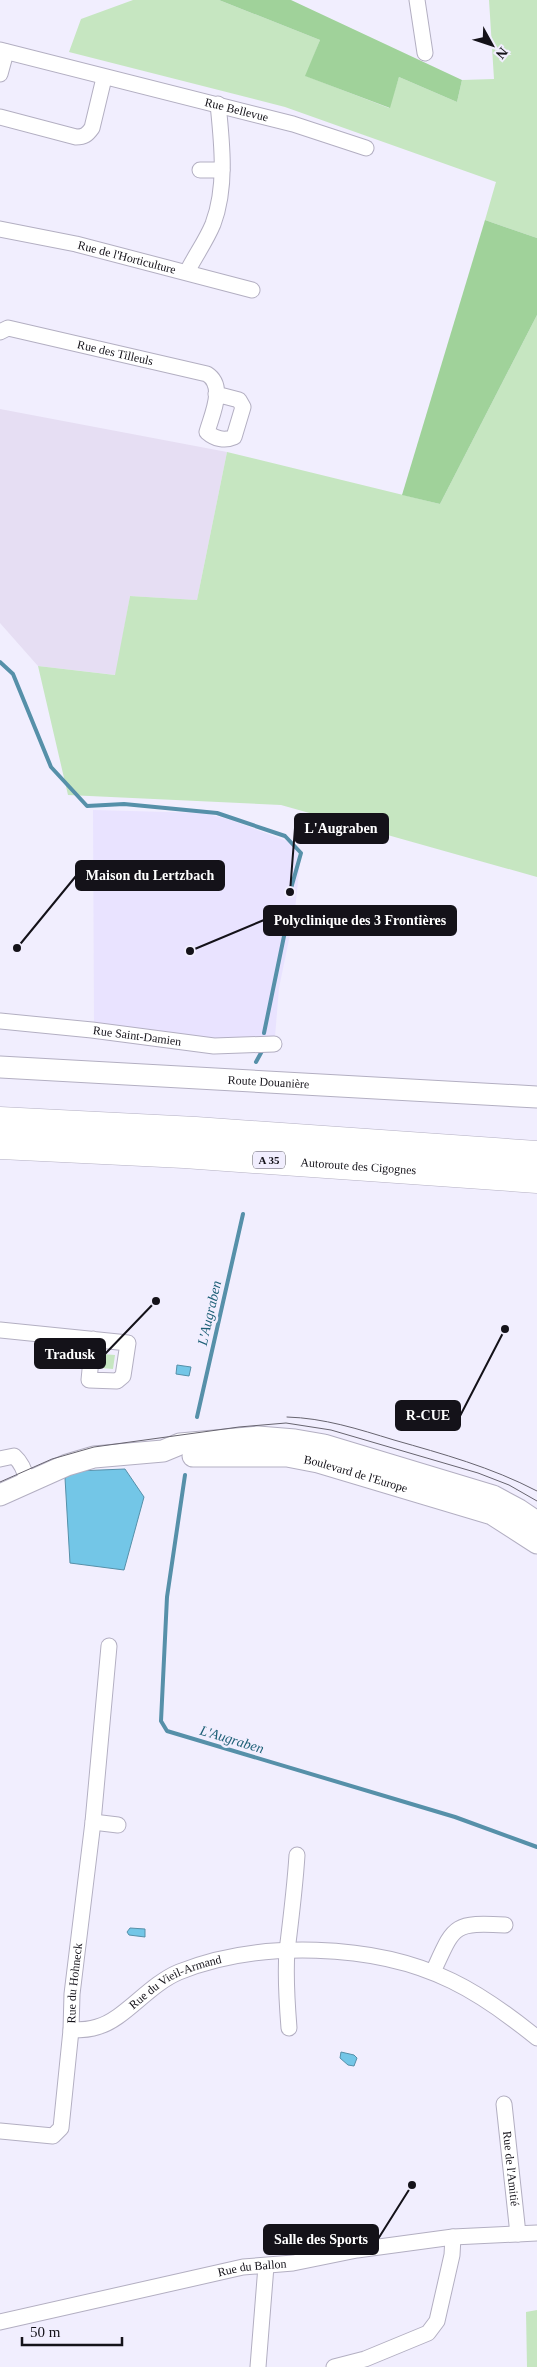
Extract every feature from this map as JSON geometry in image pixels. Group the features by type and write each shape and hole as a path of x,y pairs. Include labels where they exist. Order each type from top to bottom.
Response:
{"highway":[{"name":"Autoroute des Cigognes","path":"0,1121 196,1131 537,1155"},
{"name":"Autoroute des Cigognes","path":"0,1145 194,1155 537,1179"}],"street":[{"path":"417,0 425,53"},
{"name":"Rue Bellevue","path":"0,74 3,51 104,78 218,104 293,124 366,148"},
{"path":"0,116 82,137 88,134 92,128 104,78"},
{"path":"187,272 214,222 220,198 222,170 218,104"},
{"path":"200,170 222,170"},
{"name":"Rue de l'Horticulture","path":"0,229 76,244 252,290"},
{"name":"Rue des Tilleuls","path":"0,332 8,328 207,374 216,383 216,394"},
{"name":"Rue Saint-Damien","path":"0,1021 92,1030 214,1046 274,1044"},
{"name":"Route Douanière","path":"0,1067 537,1097"},
{"path":"0,1330 93,1339"},
{"name":"Boulevard de l'Europe","path":"0,1495 27,1481 67,1465 94,1458 163,1451 180,1444 258,1437 324,1445 493,1496 537,1522"},
{"name":"Boulevard de l'Europe","path":"163,1451 178,1456 287,1456 318,1462 492,1514 537,1542"},
{"path":"0,1459 14,1456 25,1470 27,1481"},
{"name":"Rue du Hohneck","path":"0,2131 48,2136 58,2133 61,2128 71,2030 72,1994 93,1822 110,1646"},
{"path":"93,1822 118,1825"},
{"path":"289,2028 286,1995 287,1951 292,1921 297,1855"},
{"path":"433,1972 448,1941 456,1930 474,1923 504,1925"},
{"name":"Rue du Vieil-Armand","path":"71,2030 99,2027 109,2022 154,1986 179,1972 231,1958 287,1951 344,1952 388,1959 433,1972 490,2002 537,2038"},
{"name":"Rue de l'Amitié","path":"504,2104 518,2234"},
{"name":"Rue du Ballon","path":"0,2322 223,2271 293,2264 357,2250 453,2237 537,2233"},
{"path":"334,2367 365,2359 428,2333 437,2321 452,2255 453,2237"},
{"path":"258,2367 266,2266"}],"shaded area":[{"path":"0,409 227,452 197,600 130,596 116,675 38,666 0,623"},
{"path":"93,810 204,813 231,820 295,844 300,862 295,910 279,988 275,1037 202,1041 94,1023"}],"green space":[{"path":"133,0 219,0 320,40 306,76 389,108 399,77 457,102 462,80 494,79 489,0 537,0 537,238 485,220 496,182 285,107 69,52 81,19"},
{"path":"219,0 291,0 462,80 457,102 399,77 390,108 305,76 320,40"},
{"path":"485,220 537,238 537,315 440,504 402,495"},
{"path":"537,315 537,877 281,805 68,795 38,666 115,675 130,596 197,600 227,452 440,504"},
{"path":"102,1354 115,1355 113,1369 101,1368"},
{"path":"537,2310 537,2367 527,2367 526,2312"}],"water":[{"path":"177,1365 191,1367 189,1376 176,1374"},
{"path":"125,1469 144,1497 124,1570 70,1563 65,1478 76,1471"},
{"path":"130,1928 145,1929 145,1937 129,1935 127,1932"},
{"path":"341,2052 354,2055 357,2058 354,2066 348,2065 340,2058"}],"waterway":[{"name":"L'Augraben","path":"0,662 13,674 51,767 87,806 124,804 217,813 285,836 301,853 290,892"},
{"name":"L'Augraben","path":"264,1033 289,912"},
{"name":"L'Augraben","path":"256,1062 262,1051"},
{"name":"L'Augraben","path":"197,1417 243,1214"},
{"name":"L'Augraben","path":"185,1475 167,1597 161,1721 167,1731 455,1817 537,1847"}],"tram line":[{"path":"287,1417 314,1419 341,1425 431,1450 484,1468 537,1491"},
{"path":"0,1482 52,1459 94,1447 239,1427 286,1423 331,1430 478,1473 509,1485 537,1501"}],"place":[{"name":"L'Augraben","path":"290,892"},
{"name":"Maison du Lertzbach","path":"17,948"},
{"name":"Polyclinique des 3 Frontières","path":"190,951"},
{"name":"Tradusk","path":"156,1301"},
{"name":"R-CUE","path":"505,1329"},
{"name":"Salle des Sports","path":"412,2185"}]}
